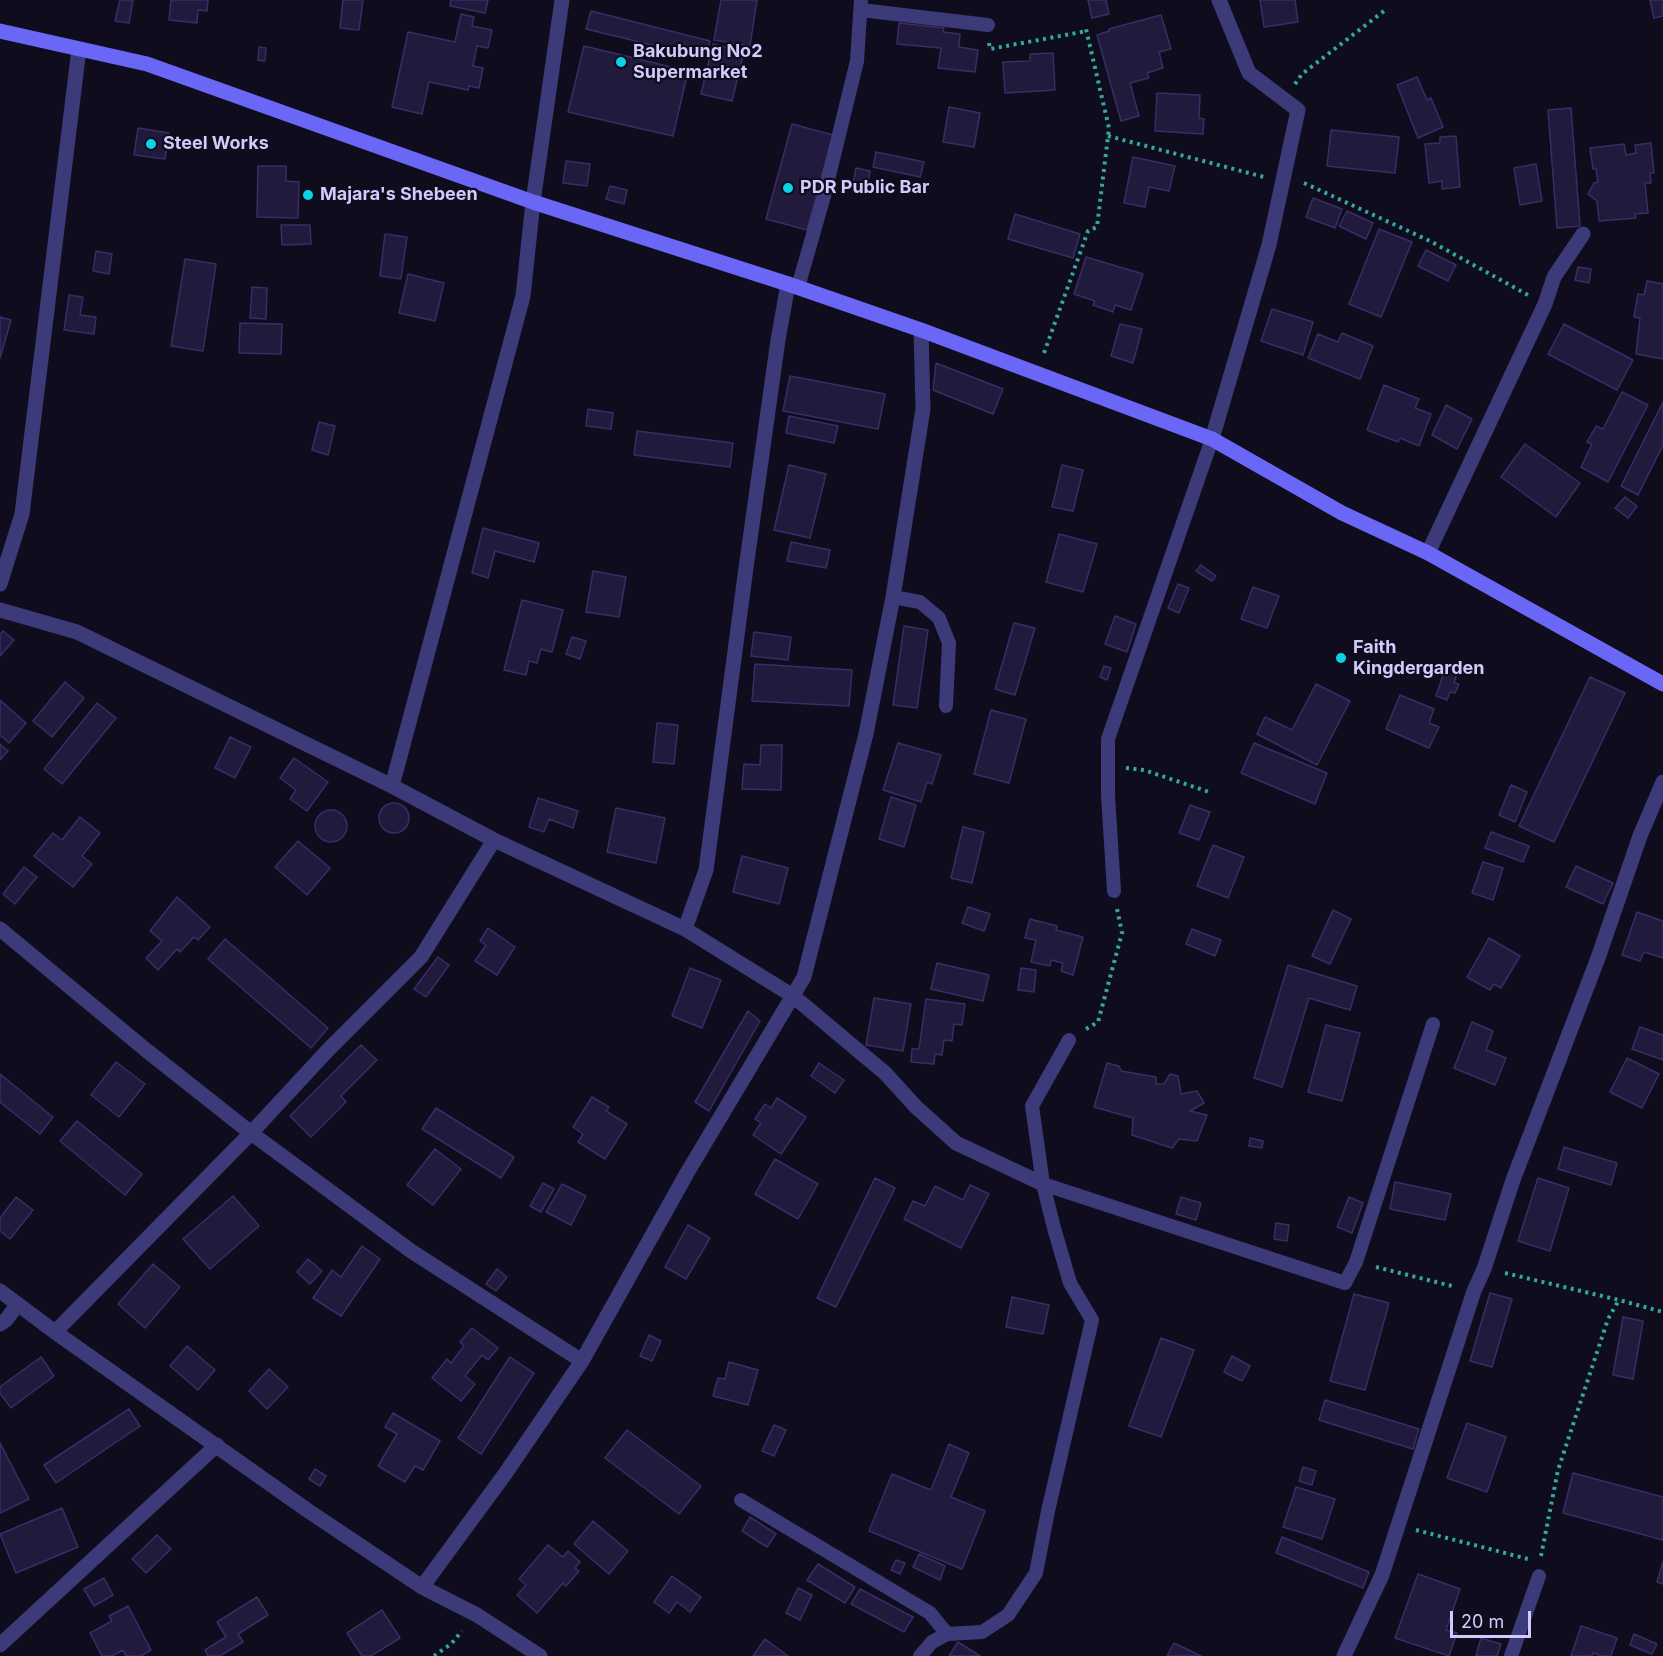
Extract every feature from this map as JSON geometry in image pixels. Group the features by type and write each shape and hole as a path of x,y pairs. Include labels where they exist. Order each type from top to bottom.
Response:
{"main road":[{"path":"0,31 147,64 533,202 921,330 1212,439 1342,513 1428,553 1662,682"}],"street":[{"path":"392,786 523,296 533,202 562,0"},
{"path":"1212,439 1269,245 1298,110 1249,73 1219,0"},
{"path":"0,584 22,514 79,49"},
{"path":"1428,553 1545,304 1554,277 1583,234"},
{"path":"685,929 706,870 749,545 793,286"},
{"path":"422,1587 505,1474 582,1361 687,1173 804,977 866,734 893,597 923,409 921,330"},
{"path":"0,610 77,632 392,786 495,840 685,929 793,996 885,1073 916,1107 956,1143 1043,1184"},
{"path":"1344,1656 1382,1575 1474,1291 1484,1269 1513,1180 1598,958 1640,836 1663,782"},
{"path":"55,1332 420,957 495,840"},
{"path":"0,929 146,1050 251,1133 411,1251 582,1361"},
{"path":"0,1290 55,1332 308,1510 422,1587 477,1615 540,1656"},
{"path":"0,1324 18,1304"},
{"path":"0,1645 217,1445"}],"lane":[{"path":"793,286 824,196 857,61 861,5 988,25"},
{"path":"1114,891 1107,795 1107,739 1212,439"},
{"path":"893,597 920,602 939,618 949,643 946,706"},
{"path":"1043,1184 1345,1283 1356,1262 1433,1024"},
{"path":"920,1656 932,1642 947,1635 982,1632 1008,1615 1036,1573 1092,1320 1070,1283 1054,1228 1043,1184 1032,1106 1069,1040"},
{"path":"741,1500 930,1613 947,1635"},
{"path":"1511,1656 1539,1569"}],"path":[{"path":"1285,100 1302,74 1384,11"},
{"path":"988,25 990,49 1087,30 1109,128 1097,227 1088,231 1036,374"},
{"path":"1108,136 1283,178 1430,241 1545,304"},
{"path":"1108,766 1144,770 1212,793"},
{"path":"1069,1040 1098,1022 1122,933 1114,891"},
{"path":"1356,1262 1474,1291"},
{"path":"1484,1269 1663,1312"},
{"path":"1398,1525 1539,1569 1558,1470 1608,1319 1619,1300"},
{"path":"434,1656 451,1644 477,1615"}],"building":[{"path":"120,0 133,0 129,23 115,21"},
{"path":"171,0 208,0 207,11 198,10 197,23 169,20"},
{"path":"343,0 363,0 359,30 340,28"},
{"path":"451,0 488,0 485,13 450,6"},
{"path":"721,0 757,0 750,46 714,40"},
{"path":"1088,0 1106,0 1109,14 1092,18"},
{"path":"1260,0 1295,0 1298,22 1264,27"},
{"path":"1650,0 1663,0 1663,16 1654,18"},
{"path":"591,11 710,41 706,58 586,29"},
{"path":"461,14 474,17 472,26 492,30 488,48 477,46 473,66 483,68 479,88 469,86 468,90 429,82 422,114 392,107 408,32 455,42"},
{"path":"1161,15 1171,49 1159,52 1163,68 1147,73 1149,78 1130,83 1139,116 1121,121 1097,35 1109,29"},
{"path":"899,23 944,28 943,32 960,34 959,47 978,50 975,72 938,68 941,48 897,44"},
{"path":"713,44 744,52 732,101 701,94"},
{"path":"584,46 688,71 673,136 568,112"},
{"path":"259,47 266,48 265,61 258,60"},
{"path":"1053,53 1055,90 1005,93 1003,62 1030,61 1030,54"},
{"path":"1417,77 1427,100 1431,98 1443,127 1418,138 1397,85"},
{"path":"1157,93 1200,95 1199,118 1204,119 1203,134 1155,131"},
{"path":"949,107 980,113 974,147 943,142"},
{"path":"1571,108 1580,226 1557,228 1548,110"},
{"path":"792,124 833,135 807,230 766,219"},
{"name":"Steel Works","path":"138,128 169,133 165,159 134,155"},
{"path":"1331,130 1399,137 1395,173 1327,166"},
{"path":"1456,136 1460,187 1442,189 1442,181 1429,183 1425,144 1440,143 1440,137"},
{"path":"1651,143 1654,173 1650,173 1651,183 1645,183 1648,213 1635,214 1636,218 1599,221 1597,201 1588,194 1594,183 1598,182 1596,169 1593,169 1590,148 1624,144 1626,155 1636,153 1635,145"},
{"path":"876,152 924,162 920,177 873,167"},
{"path":"1133,157 1175,166 1169,191 1149,187 1145,207 1124,203"},
{"path":"566,161 590,164 587,186 563,183"},
{"path":"1536,164 1542,201 1520,205 1514,168"},
{"path":"258,166 286,166 286,181 299,182 298,218 257,217"},
{"path":"856,168 870,171 867,187 853,185"},
{"path":"610,186 627,190 624,204 606,199"},
{"path":"1313,198 1342,209 1335,228 1306,217"},
{"path":"1347,211 1373,223 1366,239 1339,226"},
{"path":"1015,214 1080,234 1073,258 1008,239"},
{"path":"281,225 310,225 311,244 282,245"},
{"path":"1379,229 1412,242 1381,317 1349,304"},
{"path":"385,234 407,237 401,279 380,276"},
{"path":"1426,250 1456,265 1448,281 1418,266"},
{"path":"96,251 112,254 109,274 93,271"},
{"path":"1086,257 1143,274 1131,310 1115,305 1113,312 1093,305 1095,301 1074,294"},
{"path":"185,259 216,264 203,351 171,346"},
{"path":"1578,267 1591,269 1589,283 1575,280"},
{"path":"408,274 444,283 435,321 399,313"},
{"path":"1647,281 1663,284 1663,359 1636,354 1640,318 1634,317 1638,294 1644,295"},
{"path":"252,287 267,288 266,319 250,318"},
{"path":"69,295 83,297 80,315 96,317 94,334 64,330"},
{"path":"1272,309 1313,322 1303,355 1261,341"},
{"path":"0,317 11,320 0,358"},
{"path":"240,323 282,324 281,354 239,353"},
{"path":"1120,324 1142,329 1133,363 1111,356"},
{"path":"1564,324 1633,360 1617,390 1548,354"},
{"path":"1342,333 1373,346 1360,379 1308,358 1318,334 1338,342"},
{"path":"936,363 1003,389 993,414 933,390"},
{"path":"790,376 885,394 878,429 783,411"},
{"path":"1384,385 1419,399 1415,408 1431,414 1419,446 1400,438 1398,442 1367,430"},
{"path":"1622,392 1648,405 1608,482 1581,467 1592,444 1587,442 1596,426 1603,429"},
{"path":"1663,402 1663,445 1638,495 1621,486"},
{"path":"1446,405 1472,419 1457,449 1432,435"},
{"path":"588,409 613,413 611,429 586,426"},
{"path":"789,416 838,426 834,443 786,433"},
{"path":"319,422 335,426 328,455 312,450"},
{"path":"637,431 733,443 730,467 634,455"},
{"path":"1525,444 1580,483 1556,517 1501,477"},
{"path":"789,465 826,474 810,538 774,530"},
{"path":"1062,465 1083,470 1073,511 1052,507"},
{"path":"1625,497 1637,506 1628,518 1615,508"},
{"path":"483,528 539,543 534,562 495,551 488,578 472,573"},
{"path":"1059,534 1097,544 1083,592 1046,582"},
{"path":"791,542 830,550 826,568 787,561"},
{"path":"1201,565 1216,576 1212,581 1196,571"},
{"path":"593,571 626,577 619,617 586,612"},
{"path":"1178,584 1189,588 1179,613 1168,608"},
{"path":"1253,587 1279,596 1267,628 1241,619"},
{"path":"522,600 563,610 552,652 541,649 537,663 529,661 526,675 504,670"},
{"path":"1115,616 1136,624 1127,652 1105,644"},
{"path":"1014,623 1035,628 1015,695 995,689"},
{"path":"904,626 928,630 917,708 893,705"},
{"path":"3,631 14,640 0,656 0,634"},
{"path":"754,632 791,637 788,660 751,656"},
{"path":"572,637 586,641 580,659 566,654"},
{"path":"755,664 852,670 849,706 752,701"},
{"path":"1104,666 1111,668 1107,680 1100,677"},
{"path":"1446,666 1458,670 1454,683 1459,684 1455,693 1450,692 1447,700 1436,696"},
{"path":"1590,677 1625,693 1554,842 1519,826"},
{"path":"65,682 84,698 52,737 33,721"},
{"path":"1316,684 1350,701 1317,765 1257,734 1265,717 1292,730"},
{"path":"1400,695 1434,709 1429,723 1439,727 1429,748 1386,729"},
{"path":"0,700 26,723 9,743 0,735"},
{"path":"97,703 116,718 62,784 44,769"},
{"path":"991,710 1026,719 1009,783 974,774"},
{"path":"657,723 678,725 674,764 653,762"},
{"path":"230,737 251,747 235,778 215,768"},
{"path":"898,743 941,755 932,784 927,782 921,802 883,790"},
{"path":"1254,743 1327,773 1315,804 1241,773"},
{"path":"0,744 8,751 0,760"},
{"path":"761,745 782,745 781,790 742,789 744,764 760,765"},
{"path":"294,758 328,782 307,811 290,799 296,790 280,778"},
{"path":"1511,785 1527,792 1515,822 1499,815"},
{"path":"891,797 916,805 904,847 879,839"},
{"path":"538,798 578,811 573,828 549,819 544,832 529,827"},
{"path":"394,803 405,807 409,818 405,829 394,833 383,829 379,818 383,807"},
{"path":"1190,805 1210,812 1199,840 1179,833"},
{"path":"616,808 665,818 656,863 607,852"},
{"path":"331,810 342,815 347,826 342,837 331,842 320,837 315,826 320,815"},
{"path":"80,817 100,833 82,856 92,864 73,887 34,856 53,833 62,840"},
{"path":"963,827 984,832 972,883 951,878"},
{"path":"1491,832 1529,846 1523,862 1485,848"},
{"path":"298,841 330,868 307,895 275,867"},
{"path":"1213,845 1244,857 1228,898 1197,886"},
{"path":"742,856 788,868 779,904 733,892"},
{"path":"1483,862 1503,868 1493,900 1472,893"},
{"path":"1576,866 1613,883 1603,904 1566,887"},
{"path":"24,867 37,877 15,904 3,894"},
{"path":"177,897 210,927 198,940 194,937 180,952 177,949 158,970 146,958 162,941 150,931"},
{"path":"968,907 990,914 984,931 962,923"},
{"path":"1333,910 1351,919 1330,964 1312,956"},
{"path":"1637,912 1663,921 1663,958 1644,952 1640,961 1622,955"},
{"path":"1030,919 1057,926 1056,930 1083,937 1073,975 1061,971 1063,963 1051,960 1050,966 1031,962 1036,940 1025,938"},
{"path":"488,928 515,947 497,975 475,961 486,945 480,941"},
{"path":"1192,929 1221,940 1215,956 1186,944"},
{"path":"1489,938 1520,956 1501,988 1494,984 1490,990 1467,977"},
{"path":"225,939 328,1028 311,1048 208,959"},
{"path":"438,957 449,965 426,997 414,989"},
{"path":"937,963 989,975 983,1001 931,989"},
{"path":"1288,965 1357,986 1350,1010 1309,998 1282,1087 1254,1078"},
{"path":"690,968 721,980 702,1028 672,1016"},
{"path":"1021,968 1036,970 1034,992 1018,990"},
{"path":"874,998 911,1004 903,1051 866,1045"},
{"path":"926,999 965,1004 962,1025 954,1024 952,1041 944,1040 942,1055 935,1054 934,1064 911,1062 912,1049 919,1049"},
{"path":"748,1011 760,1021 709,1111 695,1102"},
{"path":"1472,1022 1493,1031 1486,1050 1506,1058 1495,1085 1454,1068"},
{"path":"1326,1025 1360,1033 1342,1101 1308,1092"},
{"path":"1640,1027 1663,1035 1663,1060 1632,1049"},
{"path":"361,1045 377,1060 341,1096 346,1102 311,1137 290,1116"},
{"path":"1627,1058 1659,1074 1642,1108 1610,1092"},
{"path":"116,1062 145,1084 119,1117 91,1095"},
{"path":"819,1063 844,1080 835,1093 811,1076"},
{"path":"1107,1063 1119,1066 1121,1071 1156,1077 1156,1084 1164,1084 1170,1074 1178,1076 1181,1094 1197,1091 1204,1103 1190,1111 1207,1115 1197,1141 1179,1139 1172,1148 1132,1135 1133,1118 1094,1107"},
{"path":"0,1074 53,1117 40,1134 0,1102"},
{"path":"592,1097 609,1107 606,1111 627,1124 605,1159 578,1142 583,1134 573,1127"},
{"path":"777,1098 806,1117 781,1154 753,1135 761,1123 755,1119 765,1104 771,1108"},
{"path":"436,1108 514,1157 501,1178 422,1129"},
{"path":"77,1121 142,1174 125,1195 60,1141"},
{"path":"1250,1138 1263,1141 1262,1148 1249,1146"},
{"path":"1564,1147 1617,1163 1611,1185 1558,1169"},
{"path":"435,1149 461,1169 433,1205 407,1185"},
{"path":"775,1159 818,1184 798,1219 755,1194"},
{"path":"875,1178 895,1188 836,1307 817,1298"},
{"path":"1538,1178 1569,1188 1550,1251 1518,1241"},
{"path":"1395,1182 1451,1194 1445,1220 1390,1209"},
{"path":"543,1183 554,1189 541,1212 530,1206"},
{"path":"562,1184 586,1196 571,1225 546,1212"},
{"path":"970,1185 989,1194 961,1248 904,1219 913,1201 925,1206 935,1186 963,1200"},
{"path":"233,1196 259,1226 210,1269 183,1239"},
{"path":"16,1197 33,1210 10,1239 0,1231 0,1218"},
{"path":"1181,1197 1201,1203 1196,1220 1176,1214"},
{"path":"1349,1197 1363,1203 1352,1233 1337,1227"},
{"path":"1276,1223 1289,1225 1287,1241 1274,1239"},
{"path":"688,1225 710,1238 686,1279 665,1267"},
{"path":"362,1246 380,1259 341,1316 313,1298 332,1270 341,1277"},
{"path":"308,1259 322,1271 310,1284 297,1272"},
{"path":"153,1264 180,1287 145,1328 118,1304"},
{"path":"497,1269 507,1277 496,1291 486,1284"},
{"path":"1490,1293 1512,1299 1492,1367 1470,1361"},
{"path":"1354,1294 1389,1303 1365,1390 1330,1381"},
{"path":"1012,1297 1049,1305 1043,1334 1006,1327"},
{"path":"1623,1317 1643,1321 1633,1379 1613,1375"},
{"path":"472,1328 498,1348 488,1360 482,1355 465,1376 475,1384 461,1401 432,1378 447,1359 451,1363 464,1346 460,1342"},
{"path":"649,1335 661,1341 652,1361 640,1356"},
{"path":"1161,1338 1194,1350 1161,1437 1129,1426"},
{"path":"187,1346 215,1370 198,1390 170,1366"},
{"path":"1232,1356 1250,1366 1242,1381 1224,1372"},
{"path":"41,1357 54,1376 11,1408 0,1393 0,1387"},
{"path":"510,1357 534,1373 481,1454 458,1438"},
{"path":"729,1362 758,1370 748,1405 713,1396 718,1378 725,1379"},
{"path":"269,1369 288,1387 267,1409 249,1391"},
{"path":"1325,1400 1419,1429 1413,1449 1319,1420"},
{"path":"129,1409 140,1426 56,1483 44,1465"},
{"path":"393,1413 440,1441 423,1470 415,1466 405,1482 378,1466 397,1434 385,1427"},
{"path":"1467,1423 1506,1437 1487,1492 1447,1478"},
{"path":"774,1425 786,1430 774,1456 762,1451"},
{"path":"627,1430 701,1486 679,1514 605,1458"},
{"path":"0,1443 29,1499 0,1513"},
{"path":"949,1444 969,1453 951,1497 985,1511 962,1569 869,1531 892,1474 931,1490"},
{"path":"1303,1467 1316,1471 1312,1485 1299,1481"},
{"path":"315,1469 326,1476 320,1486 309,1479"},
{"path":"1573,1473 1663,1497 1663,1540 1563,1513"},
{"path":"1296,1487 1335,1499 1322,1539 1283,1527"},
{"path":"62,1508 78,1547 16,1573 0,1534"},
{"path":"750,1517 776,1534 767,1547 742,1531"},
{"path":"593,1521 628,1551 609,1574 574,1544"},
{"path":"157,1535 171,1549 146,1573 132,1559"},
{"path":"1282,1537 1369,1572 1363,1588 1276,1553"},
{"path":"548,1545 563,1557 568,1551 580,1562 575,1568 579,1571 566,1586 563,1583 537,1613 517,1595 526,1585 519,1579"},
{"path":"919,1554 945,1566 940,1580 913,1567"},
{"path":"896,1560 905,1563 900,1574 891,1570"},
{"path":"1663,1561 1663,1584 1657,1582"},
{"path":"818,1564 855,1587 845,1603 807,1580"},
{"path":"1418,1574 1460,1589 1446,1630 1457,1633 1449,1656 1395,1638"},
{"path":"672,1576 701,1597 690,1612 677,1602 669,1613 654,1602"},
{"path":"104,1578 113,1595 94,1606 84,1589"},
{"path":"798,1588 812,1595 800,1620 786,1613"},
{"path":"860,1589 913,1617 904,1632 851,1604"},
{"path":"257,1597 268,1615 238,1634 243,1642 220,1656 208,1656 205,1650 226,1637 217,1622"},
{"path":"128,1606 151,1650 141,1656 126,1656 123,1650 112,1656 102,1656 90,1633 112,1621 109,1616"},
{"path":"382,1610 400,1638 371,1656 362,1656 347,1633"},
{"path":"1581,1626 1617,1638 1611,1656 1593,1653 1592,1656 1571,1656"},
{"path":"1634,1634 1657,1644 1652,1654 1630,1645"},
{"path":"1481,1638 1501,1644 1497,1656 1476,1656"},
{"path":"765,1639 788,1656 753,1656"},
{"path":"958,1642 980,1656 949,1656"},
{"path":"1174,1643 1201,1656 1167,1656"}],"place":[{"name":"Bakubung No2 Supermarket","path":"621,62"},
{"name":"Steel Works","path":"151,144"},
{"name":"PDR Public Bar","path":"788,188"},
{"name":"Majara's Shebeen","path":"308,195"},
{"name":"Faith Kingdergarden","path":"1341,658"}]}
